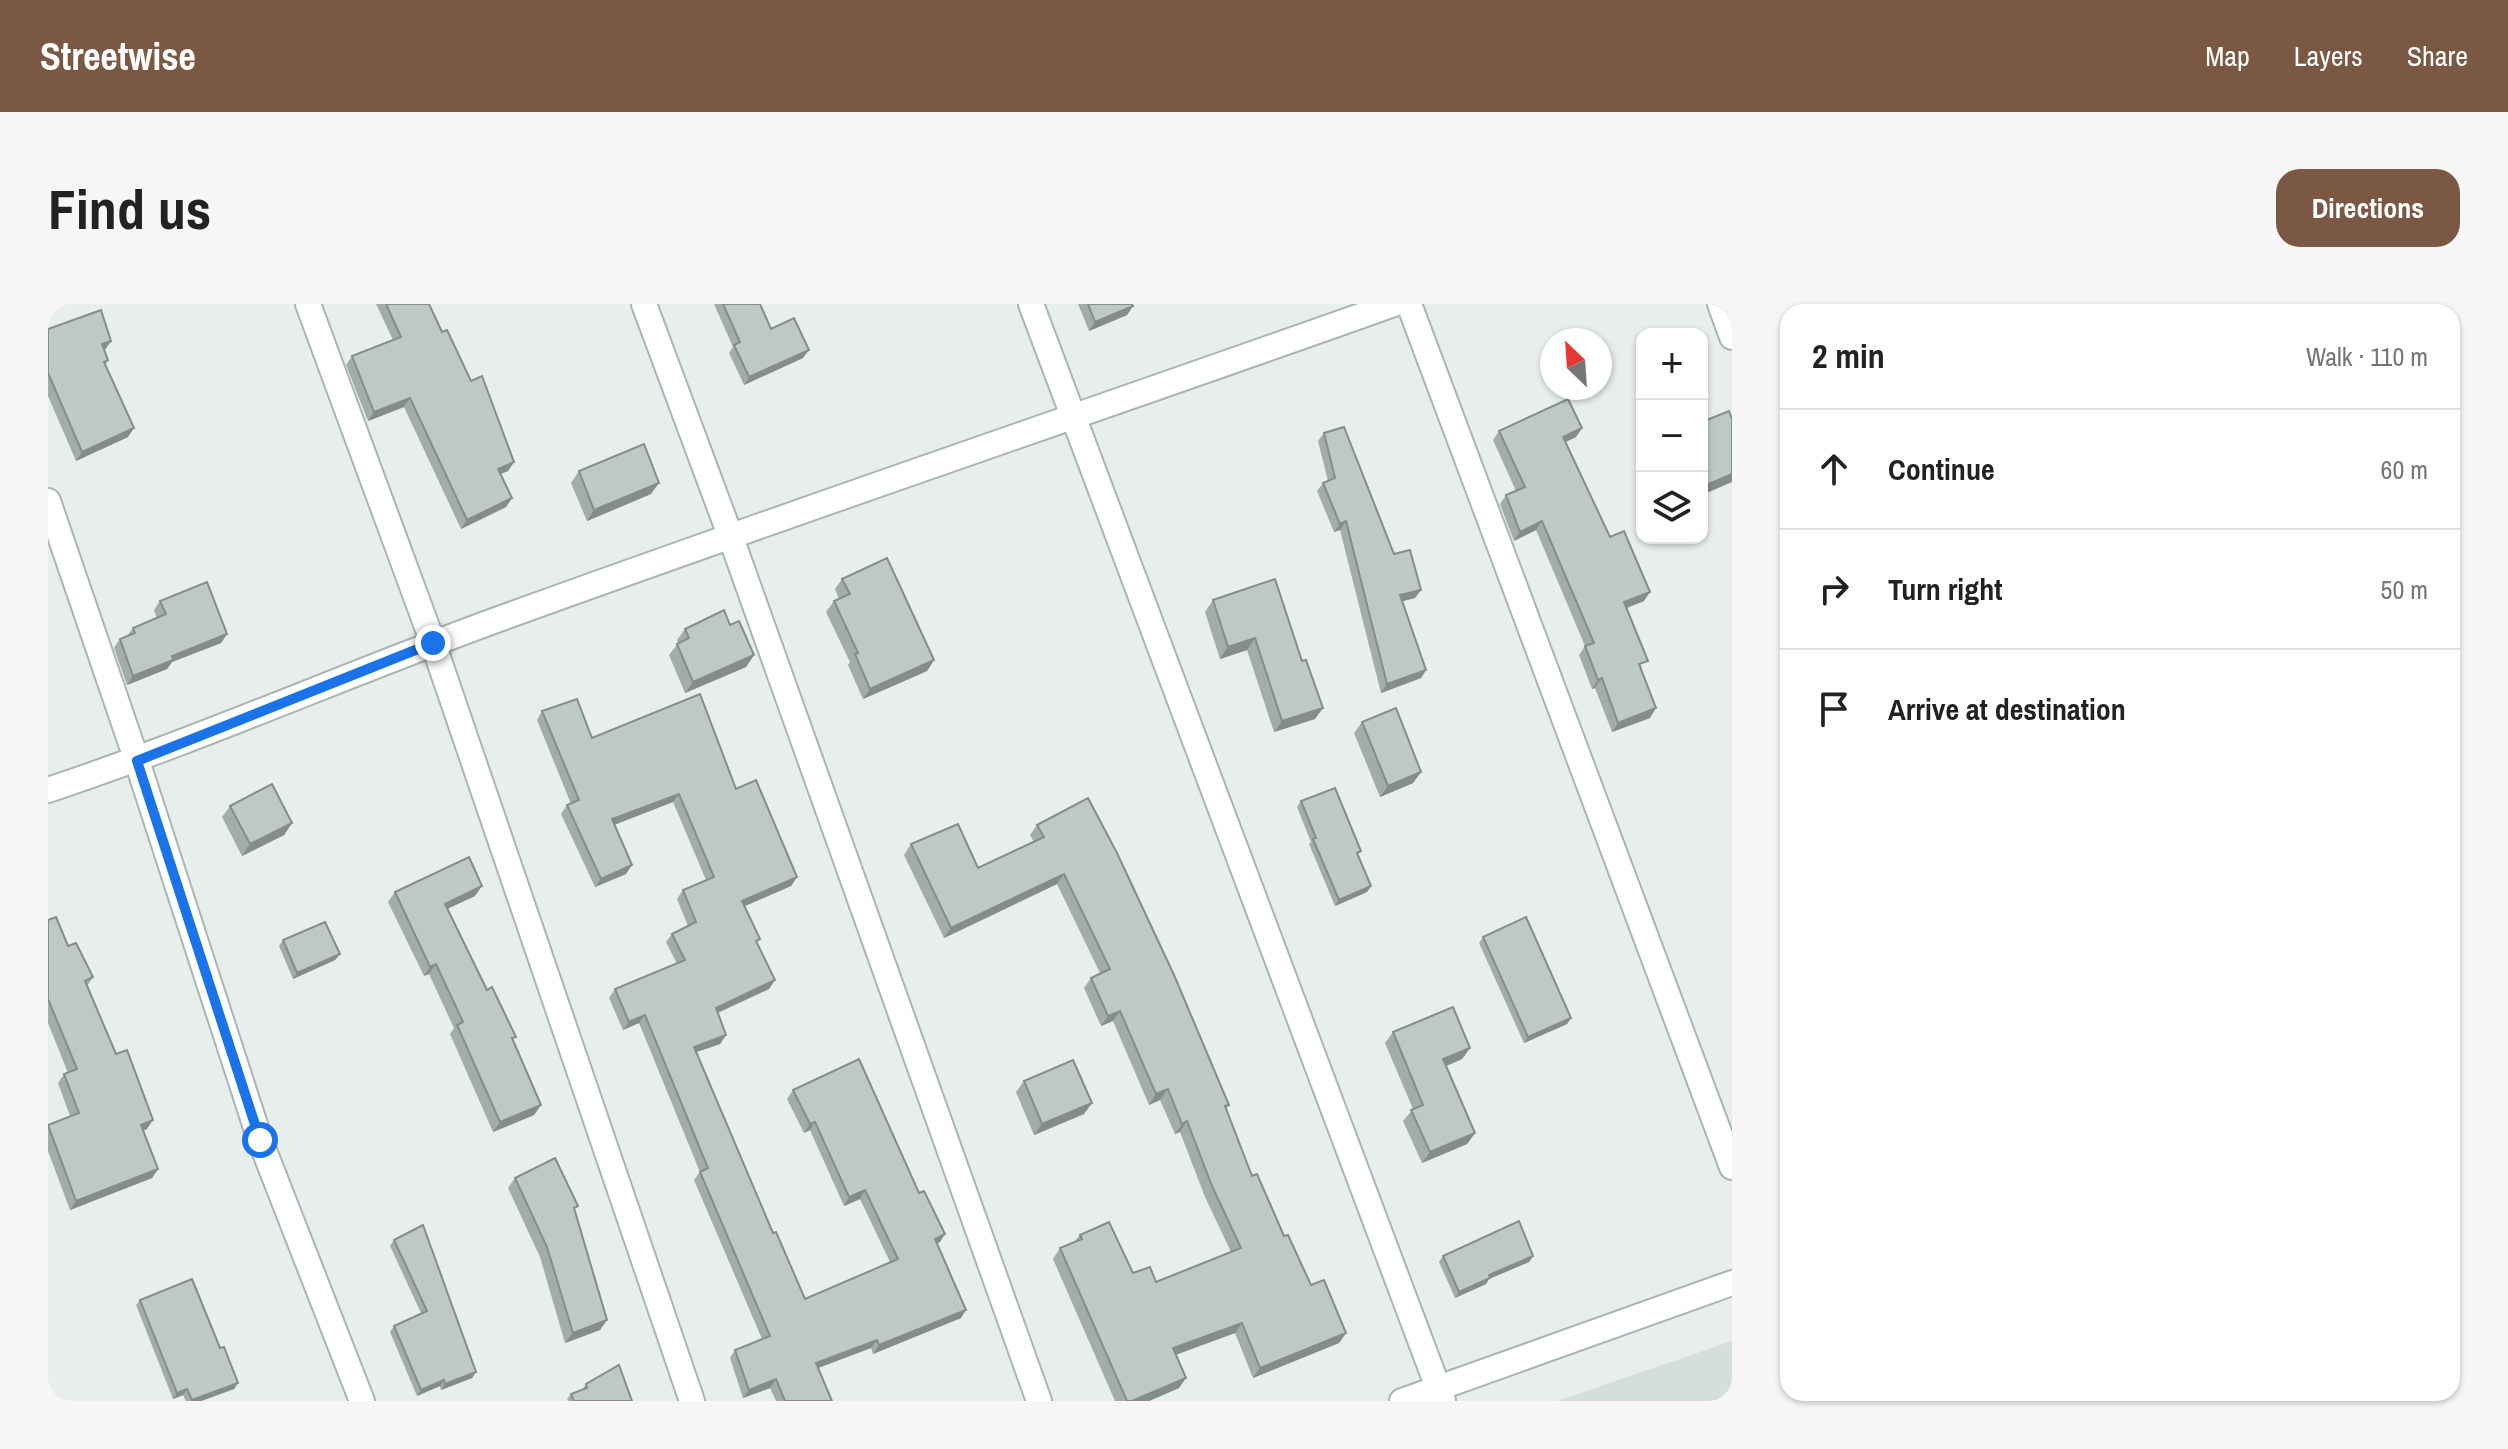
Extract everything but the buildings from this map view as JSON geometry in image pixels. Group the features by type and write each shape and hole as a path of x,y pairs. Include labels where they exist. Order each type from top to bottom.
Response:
{"street":[{"path":"308,304 433,643 692,1401"},
{"path":"644,304 730,535 1039,1401"},
{"path":"1031,304 1441,1395"},
{"path":"48,790 137,761 433,643 730,535 1074,418 1394,304"},
{"path":"1409,304 1732,1167"},
{"path":"1720,304 1732,337"},
{"path":"48,501 137,761 260,1140 362,1401"},
{"path":"1402,1401 1441,1395 1732,1283"}],"shaded area":[{"path":"1732,1341 1732,1401 1557,1401"}],"route":[{"path":"260,1140 137,761 433,643"}]}
